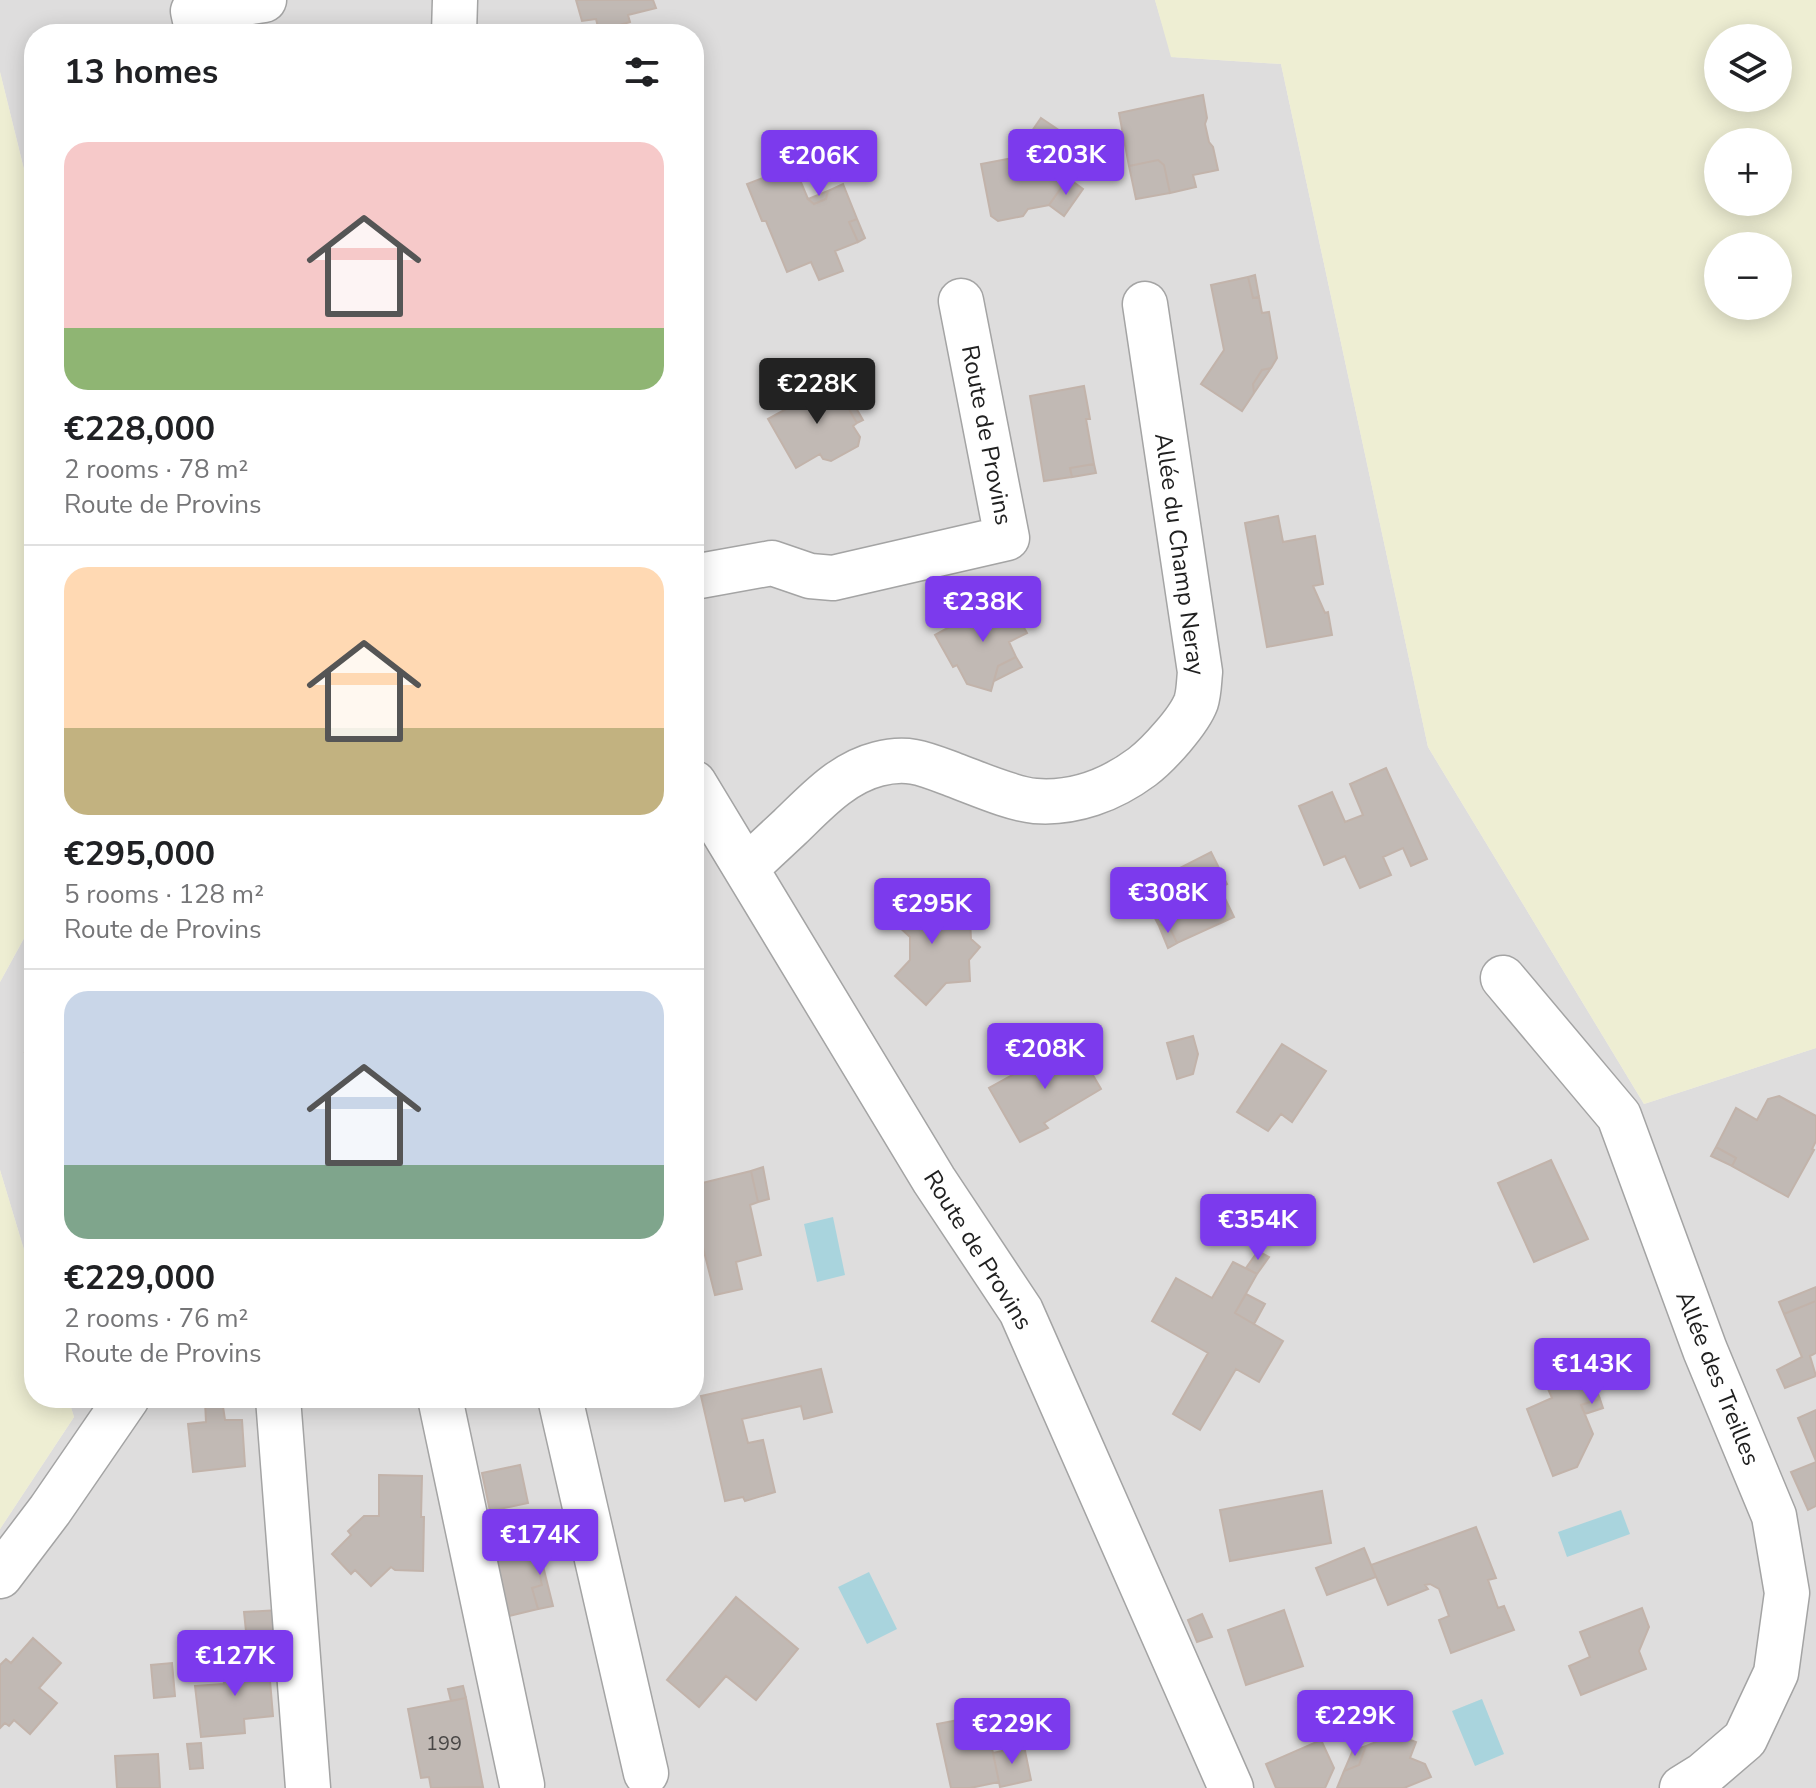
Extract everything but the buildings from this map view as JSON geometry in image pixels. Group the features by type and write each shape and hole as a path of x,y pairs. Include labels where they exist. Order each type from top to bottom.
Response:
{"street":[{"path":"196,24 193,11 264,0"},
{"path":"454,24 455,0"},
{"name":"Route de Provins","path":"704,575 772,563 810,576 833,578 1007,538 961,301"},
{"name":"Allée du Champ Neray","path":"746,868 813,804 859,770 906,760 1033,801 1057,800 1090,795 1124,780 1153,759 1175,734 1195,702 1200,672 1145,304"},
{"name":"Route de Provins","path":"704,799 934,1180 1021,1311 1231,1788"},
{"name":"Allée des Treilles","path":"1503,978 1619,1116 1705,1350 1774,1516 1787,1593 1776,1673 1745,1739 1703,1775 1682,1788"},
{"path":"0,1576 120,1408"},
{"path":"279,1408 308,1788"},
{"path":"442,1408 522,1785"},
{"path":"562,1408 646,1773"}],"shaded area":[{"path":"0,0 1155,0 1172,57 1281,64 1428,747 1644,1104 1816,1048 1816,1788 0,1788 0,1529 74,1417 71,1408 704,1408 704,24 24,24 24,169 0,72"},
{"path":"24,938 24,1250 0,1170 0,982"}],"green space":[{"path":"1155,0 1816,0 1816,1048 1644,1104 1428,747 1281,64 1171,57"},
{"path":"0,72 24,169 24,938 0,982"},
{"path":"0,1170 24,1250 24,1408 71,1408 74,1417 0,1529"}],"water":[{"path":"833,1217 845,1275 817,1282 804,1224"},
{"path":"1621,1510 1630,1534 1567,1557 1558,1532"},
{"path":"869,1572 897,1629 867,1644 838,1587"},
{"path":"1482,1699 1504,1754 1475,1766 1452,1711"}]}
